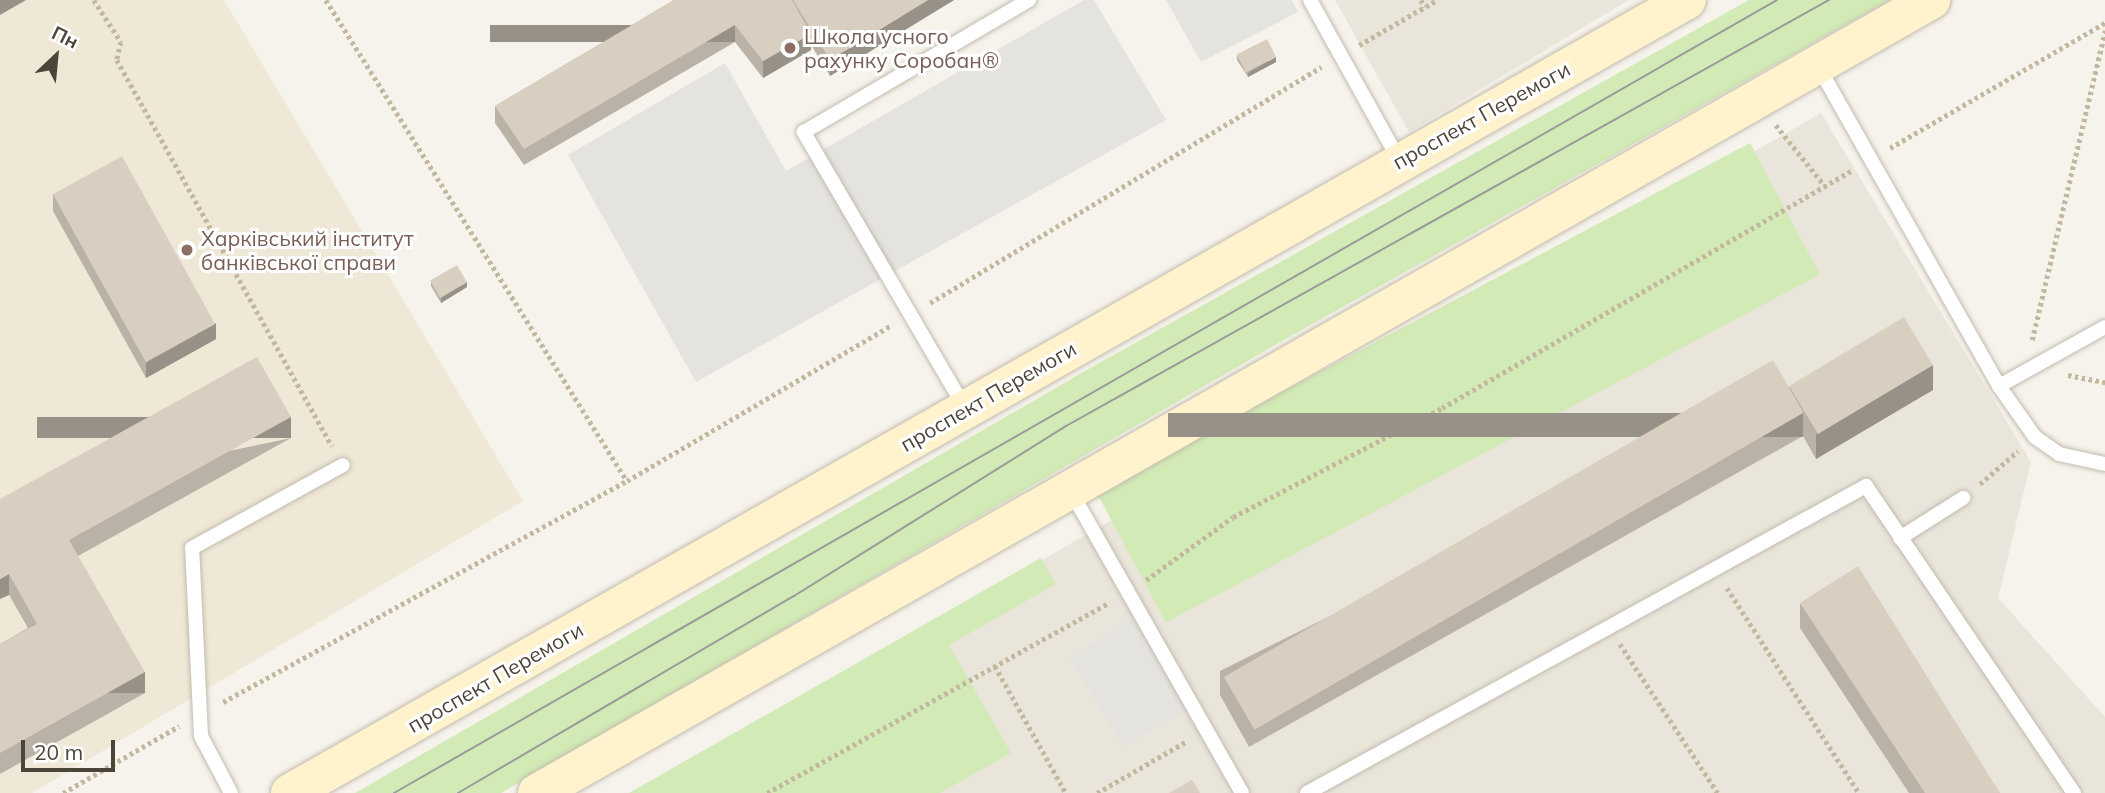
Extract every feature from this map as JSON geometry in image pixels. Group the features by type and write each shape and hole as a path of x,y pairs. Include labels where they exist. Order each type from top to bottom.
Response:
{"main road":[{"name":"проспект Перемоги","path":"290,793 1399,160 1687,0"},
{"path":"537,793 1931,0"}],"lane":[{"path":"965,409 804,132 1029,0"},
{"path":"1310,0 1399,160"},
{"path":"1818,66 1999,386 2035,437 2059,454 2105,464"},
{"path":"1999,386 2036,369 2105,327"},
{"path":"231,793 201,736 192,548 343,465"},
{"path":"1307,793 1866,486 2074,793"},
{"path":"1069,488 1126,594 1242,793"},
{"path":"1900,538 1963,498"}],"path":[{"path":"94,0 121,42 117,60 343,465"},
{"path":"326,0 627,481"},
{"path":"1421,0 1425,7"},
{"path":"62,793 200,714 627,481 1437,0"},
{"path":"767,793 1126,594 1233,517 1442,408 2105,23"},
{"path":"2036,369 2032,340 2105,30"},
{"path":"1776,125 1825,186"},
{"path":"1963,498 2035,437"},
{"path":"1714,568 1859,793"},
{"path":"1608,626 1718,793"},
{"path":"995,666 1066,793"},
{"path":"1097,793 1206,730"}],"shaded area":[{"name":"Харківський інститут банківської справи","path":"0,0 224,0 523,501 32,793 0,793"},
{"path":"1084,0 1094,0 1166,120 696,382 568,155 725,63 786,171"},
{"path":"1166,0 1292,0 1298,12 1201,62"},
{"path":"1335,0 1629,0 1409,132"},
{"path":"1821,113 2031,462 1998,598 2105,717 2105,793 636,793"},
{"path":"1138,616 1192,706 1124,747 1069,657"}],"green space":[{"path":"1749,0 1890,0 1289,337 501,793 355,793 1085,371"},
{"path":"1750,143 1820,275 1166,622 1096,491"},
{"path":"1041,558 1056,584 949,645 1011,753 940,793 629,793"}],"building":[{"path":"674,0 792,0 811,34 763,61 735,25 524,149 495,106"},
{"path":"793,0 928,0 830,60"},
{"path":"1267,39 1276,57 1246,72 1237,54"},
{"path":"122,156 215,324 146,362 53,194"},
{"path":"457,265 467,282 440,298 430,280"},
{"path":"1904,317 1933,365 1818,434 1789,386"},
{"path":"257,357 291,417 69,540 145,672 0,753 0,644 37,624 9,574 0,579 0,499"},
{"path":"1773,360 1804,413 1254,730 1224,677"},
{"path":"1858,566 2000,793 1925,793 1800,603"},
{"path":"1192,780 1200,793 1169,793"}],"tram line":[{"path":"394,793 1777,0"},
{"path":"458,793 794,596 1066,426 1829,0"}],"place":[{"name":"Школа усного рахунку Соробан®","path":"790,48"},
{"name":"Харківський інститут банківської справи","path":"187,250"}]}
